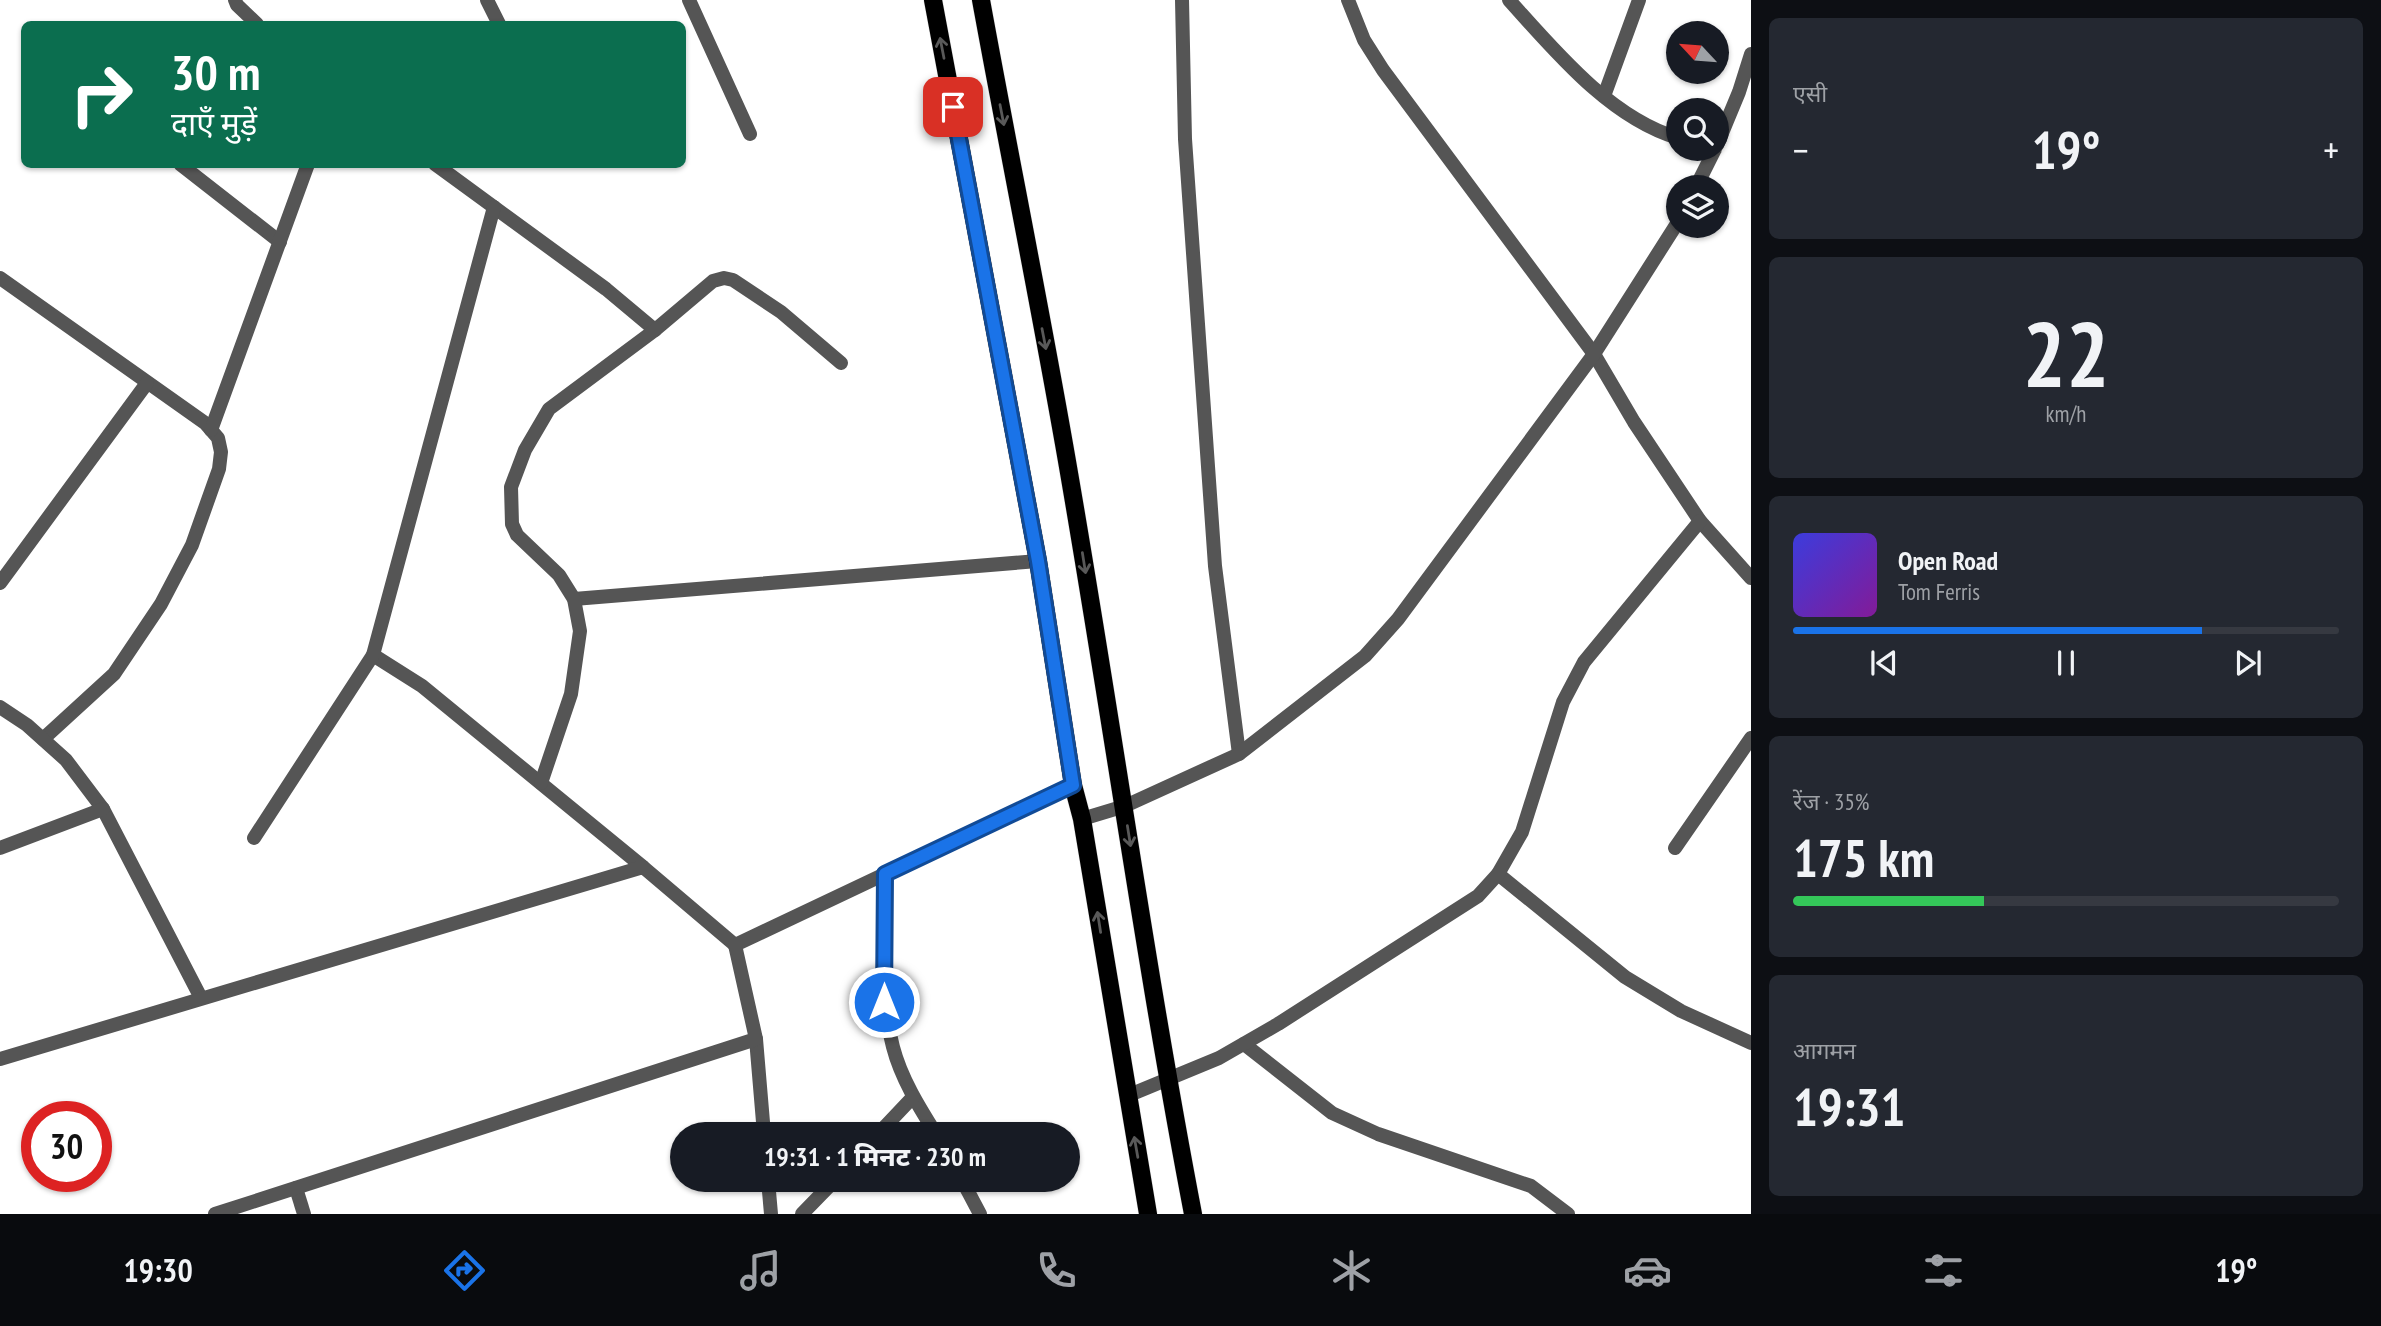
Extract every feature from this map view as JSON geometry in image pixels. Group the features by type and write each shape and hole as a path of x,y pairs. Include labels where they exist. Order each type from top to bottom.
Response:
{"main road":[{"path":"933,0 1038,561 1073,785 1082,819 1148,1214"},
{"path":"981,0 1064,443 1125,806 1167,1079 1193,1214"}],"street":[{"path":"235,0 254,21"},
{"path":"487,0 498,21"},
{"path":"688,0 750,134"},
{"path":"1182,0 1185,139 1214,552 1239,754"},
{"path":"1348,0 1364,40 1383,70 1594,354 1634,422 1700,520 1751,578"},
{"path":"1508,0 1547,43 1604,96 1654,131 1666,134"},
{"path":"1604,96 1639,0"},
{"path":"1729,116 1751,54"},
{"path":"185,168 280,242"},
{"path":"211,430 307,168"},
{"path":"440,168 606,289 655,330"},
{"path":"254,838 373,655 494,207"},
{"path":"1082,819 1125,806 1239,754 1365,656 1398,619 1594,354 1668,238"},
{"path":"541,783 571,694 580,631 574,599 559,575 517,535 512,524 511,487 524,450 549,409 655,330 713,281 724,278 733,280 781,312 841,363"},
{"path":"3,285 205,423 218,438 220,453 219,469 192,545 161,604 114,674 43,739"},
{"path":"0,583 148,383"},
{"path":"1127,1096 1219,1058 1244,1044 1478,896 1499,874 1522,832 1563,702 1584,662 1700,520"},
{"path":"574,599 1038,561"},
{"path":"373,655 422,686 735,945 756,1039 763,1122"},
{"path":"0,707 27,725 66,760 103,809 201,999"},
{"path":"1675,848 1751,738"},
{"path":"735,945 1073,785"},
{"path":"0,848 103,809"},
{"path":"0,1059 643,867"},
{"path":"885,874 884,1002 893,1049 914,1097 929,1122"},
{"path":"1499,874 1625,977 1681,1011 1751,1043"},
{"path":"215,1214 756,1039"},
{"path":"1244,1044 1332,1113 1378,1134 1531,1186 1559,1212"},
{"path":"890,1122 914,1097"},
{"path":"296,1188 304,1214"},
{"path":"769,1192 771,1214"},
{"path":"802,1214 823,1192"},
{"path":"968,1192 980,1214"}],"route":[{"path":"884,1002 885,874 1073,785 1038,561 953,107"}]}
